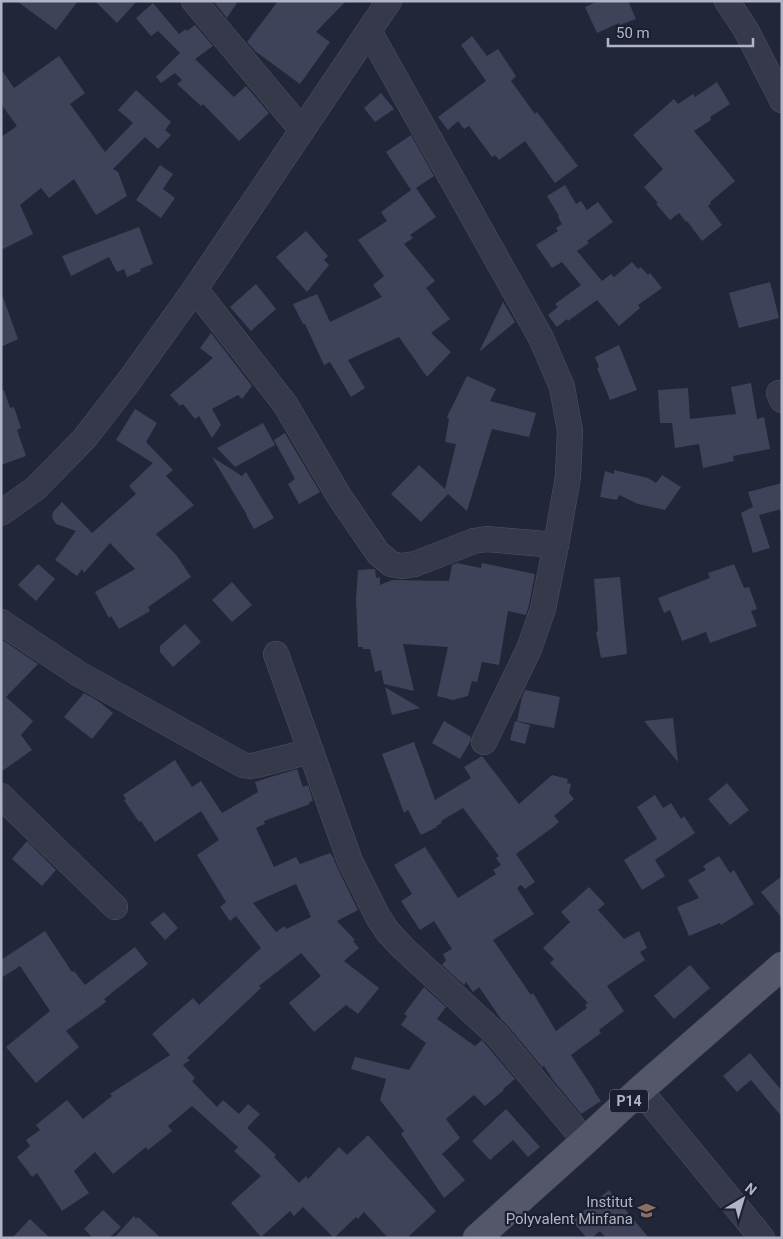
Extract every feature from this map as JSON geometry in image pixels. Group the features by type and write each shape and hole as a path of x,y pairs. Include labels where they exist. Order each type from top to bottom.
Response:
{"main road":[{"name":"P14","path":"477,1238 640,1090 782,966"}],"street":[{"path":"194,1 302,130"},
{"path":"1,513 36,488 84,438 129,380 195,289 389,1"},
{"path":"727,1 746,30 782,100"},
{"path":"369,31 541,338 562,387 570,431 568,477 543,609 529,649 484,742"},
{"path":"195,289 284,404 339,496 378,553 391,564 402,566 415,564 486,539 556,545"},
{"path":"1,622 79,674 243,765 257,766 311,751"},
{"path":"276,654 350,861 378,917 388,932 497,1036 586,1141"},
{"path":"1,796 114,907"},
{"path":"640,1090 762,1238"}],"building":[{"path":"17,1 78,1 56,30"},
{"path":"95,1 137,1 117,23"},
{"path":"214,1 238,1 227,18"},
{"path":"278,1 346,1 316,32 330,42 300,84 255,51 247,42"},
{"path":"598,1 628,1 636,19 620,25 619,23 597,33 585,7"},
{"path":"153,3 179,34 195,25 213,46 195,59 234,97 246,86 269,113 239,141 203,104 201,106 177,84 182,80 175,73 161,83 156,77 180,53 158,31 151,36 136,18"},
{"path":"472,36 487,56 498,49 516,76 511,81 535,114 537,112 578,166 555,183 525,141 499,160 495,155 492,157 469,126 464,129 458,121 448,130 438,117 486,81 461,45"},
{"path":"59,56 85,93 70,104 105,152 133,123 118,110 136,90 171,122 165,130 171,135 158,149 145,137 113,169 118,172 127,196 96,215 74,179 49,198 41,188 20,205 33,234 1,250 1,137 17,126 1,104 1,69 14,88"},
{"path":"717,82 730,104 710,117 711,120 694,131 735,181 710,202 708,206 722,225 702,241 679,213 670,220 644,187 663,169 633,135 674,99 678,104 693,94 695,97"},
{"path":"381,93 394,109 375,122 364,108"},
{"path":"411,135 434,176 416,188 436,217 410,235 413,238 404,244 435,281 426,288 450,319 431,333 451,352 427,377 399,337 348,360 365,388 351,397 330,362 324,365 305,324 303,324 293,304 317,294 330,322 382,297 373,285 384,276 358,240 387,221 381,212 411,190 386,152"},
{"path":"160,165 173,174 163,189 175,198 161,218 136,200"},
{"path":"565,185 576,204 581,201 587,210 598,202 613,222 587,241 589,243 577,251 602,281 611,274 614,277 632,262 638,269 641,267 648,275 650,273 662,288 638,305 640,308 619,326 597,300 557,327 548,315 558,307 555,304 581,285 562,262 552,268 536,245 558,231 556,228 562,224 547,196"},
{"path":"139,227 153,264 127,277 124,269 117,272 109,257 71,276 62,256"},
{"path":"306,231 328,256 324,260 329,265 307,292 276,257"},
{"path":"770,282 779,318 739,328 729,293"},
{"path":"256,284 276,309 251,331 230,307"},
{"path":"1,297 3,297 18,339 1,347"},
{"path":"503,302 515,322 479,352"},
{"path":"211,333 252,386 242,399 238,395 212,409 221,425 212,438 199,416 195,419 183,404 180,406 170,395 213,358 200,348"},
{"path":"619,345 637,390 610,400 597,368 599,367 595,357"},
{"path":"467,376 496,389 490,401 536,413 529,437 492,429 467,511 448,494 421,522 391,494 419,465 445,489 456,444 445,442 449,419 447,417"},
{"path":"751,383 757,419 764,417 770,449 733,456 734,461 703,468 699,444 675,448 672,423 660,423 658,390 688,388 690,419 736,414 731,387"},
{"path":"4,390 10,408 14,407 21,428 17,430 26,456 1,465 1,391"},
{"path":"135,409 157,423 146,442 173,470 166,476 194,505 156,534 177,556 191,577 148,607 150,611 119,629 111,616 109,618 95,592 135,569 110,543 84,573 82,569 77,576 55,560 76,531 56,524 52,518 53,512 62,502 92,533 136,494 129,486 153,463 116,440"},
{"path":"263,423 275,445 235,467 217,448"},
{"path":"285,433 320,492 299,504 288,484 295,479 274,440"},
{"path":"212,457 242,476 246,472 274,518 254,529"},
{"path":"614,470 648,478 656,483 662,475 681,487 665,510 638,504 619,495 617,500 600,497 605,471 614,474"},
{"path":"782,483 782,509 759,515 770,548 753,553 741,513 753,507 748,492"},
{"path":"457,563 481,568 482,563 535,574 526,615 508,611 499,665 482,662 477,682 472,681 468,696 453,700 437,696 448,647 403,644 414,691 384,684 381,670 375,672 370,649 358,647 356,599 358,570 375,569 376,578 380,577 380,585 392,580 449,581 452,565"},
{"path":"38,564 55,579 36,601 18,585"},
{"path":"734,564 744,588 749,587 757,609 751,611 757,626 710,643 706,632 682,641 670,610 664,613 658,598 710,578 708,573"},
{"path":"620,577 627,654 601,658 596,632 598,631 594,579"},
{"path":"232,582 252,605 232,622 212,600"},
{"path":"185,624 201,642 173,667 160,652 160,646"},
{"path":"1,639 38,664 6,697 33,721 21,735 32,750 1,772"},
{"path":"385,687 420,708 392,715"},
{"path":"525,690 560,697 554,728 517,721"},
{"path":"84,693 113,713 92,739 64,717"},
{"path":"673,718 678,762 644,721"},
{"path":"444,721 471,737 460,759 432,743"},
{"path":"515,721 530,725 525,744 510,740"},
{"path":"414,742 435,800 471,778 464,767 482,756 519,804 552,775 568,779 567,783 571,784 569,793 574,799 554,816 559,822 516,854 535,882 525,889 521,885 517,888 534,914 493,940 531,995 533,993 556,1031 587,1008 585,1005 588,1003 550,963 554,959 543,948 570,922 561,912 589,887 605,904 598,910 624,939 639,931 647,948 640,952 645,960 607,986 624,1011 599,1030 601,1033 571,1055 601,1101 581,1114 544,1066 542,1067 501,1019 479,987 473,992 466,982 464,985 442,965 446,960 443,954 452,949 434,921 420,930 401,901 412,894 394,865 425,847 458,898 496,874 493,870 501,865 496,858 499,856 463,808 441,821 442,823 437,827 421,835 408,810 404,813 382,754"},
{"path":"175,760 192,787 201,781 222,813 258,792 255,782 297,769 303,787 308,785 313,801 309,802 310,804 264,821 265,824 256,828 274,867 296,857 300,864 330,853 358,910 337,921 355,940 353,941 359,948 344,961 379,988 358,1014 346,1005 314,1032 289,1003 321,976 301,953 259,986 261,988 187,1058 190,1060 183,1065 195,1078 192,1081 217,1107 223,1100 239,1114 248,1104 260,1114 247,1128 276,1155 274,1157 299,1183 306,1176 308,1179 339,1147 347,1155 368,1135 436,1211 407,1238 388,1238 364,1212 334,1238 303,1207 294,1216 290,1211 261,1237 231,1203 261,1176 234,1151 238,1147 192,1106 168,1126 172,1131 148,1150 146,1147 113,1174 95,1152 74,1171 89,1193 62,1211 37,1173 32,1177 17,1157 30,1146 26,1140 40,1130 36,1125 67,1100 83,1119 112,1096 110,1094 170,1055 152,1034 193,998 199,1005 261,948 236,916 230,921 220,907 226,902 197,855 219,840 201,811 155,842 124,800 126,799 123,795","holes":["296,884 311,917 286,929 285,926 276,932 253,903"]},
{"path":"727,783 749,810 730,825 708,799"},
{"path":"655,795 663,808 671,803 681,819 684,816 695,833 655,860 665,876 642,890 624,860 657,839 637,807"},
{"path":"27,841 56,870 42,886 12,859"},
{"path":"719,856 730,873 734,870 754,904 721,925 720,923 689,936 677,907 699,898 688,880 706,870 703,866"},
{"path":"782,876 782,918 761,892"},
{"path":"164,912 178,928 165,940 150,923"},
{"path":"45,931 72,972 74,971 85,985 135,947 148,964 104,999 106,1002 66,1031 79,1047 36,1083 6,1047 50,1011 20,966 1,978 1,960"},
{"path":"690,965 710,988 674,1019 654,996"},
{"path":"424,987 446,1007 437,1019 475,1046 482,1040 515,1079 485,1106 474,1095 446,1119 460,1138 442,1154 465,1180 444,1198 401,1134 404,1131 380,1100 386,1079 351,1069 355,1057 409,1070 426,1043 401,1025 407,1016 404,1014"},
{"path":"750,1053 782,1091 782,1117 751,1080 737,1092 723,1076"},
{"path":"506,1109 540,1147 528,1157 513,1140 490,1160 472,1141"},
{"path":"609,1190 649,1238 606,1238 600,1231 592,1238 587,1238 572,1221"},
{"path":"103,1210 121,1227 109,1238 93,1238 84,1229"},
{"path":"134,1216 136,1219 138,1217 161,1238 114,1238"},
{"path":"30,1219 50,1238 12,1238"}],"place":[{"name":"Institut Polyvalent Minfana","path":"647,1211"}]}
